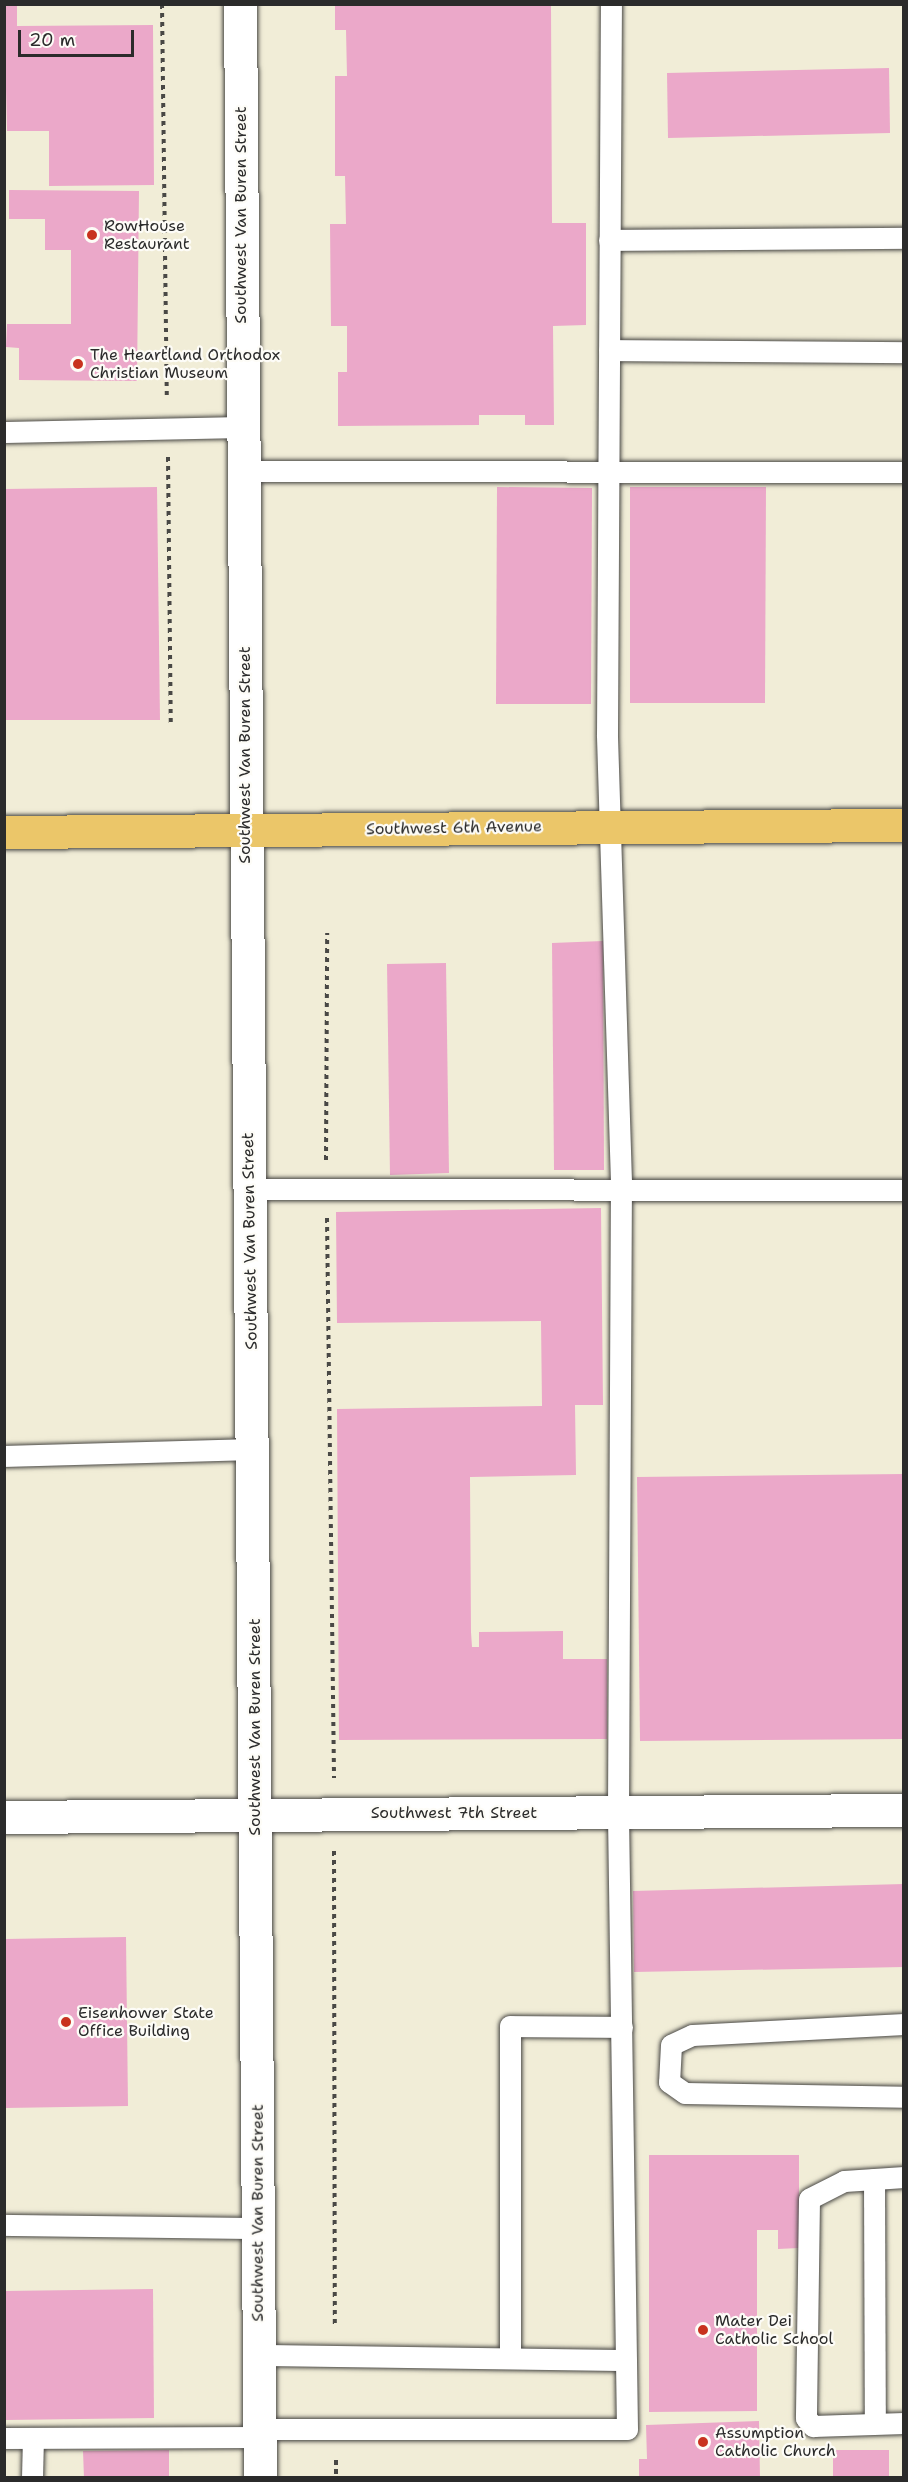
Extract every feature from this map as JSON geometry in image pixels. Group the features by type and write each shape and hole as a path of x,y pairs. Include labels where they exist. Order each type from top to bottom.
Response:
{"main road":[{"name":"Southwest 6th Avenue","path":"4,832 903,825"}],"street":[{"name":"Southwest Van Buren Street","path":"240,4 260,2478"},
{"name":"Southwest 7th Street","path":"4,1816 903,1810"}],"lane":[{"path":"4,2438 260,2433 336,2428 627,2429 618,1812 620,1192 608,827 611,4"},
{"path":"609,240 903,238"},
{"path":"609,350 903,352"},
{"path":"4,432 167,426 243,427"},
{"path":"243,471 903,472"},
{"path":"250,1189 620,1192 903,1190"},
{"path":"4,1456 252,1449"},
{"path":"903,2024 692,2035 671,2045 669,2082 685,2093 903,2097"},
{"path":"510,2358 510,2026 621,2027"},
{"path":"903,2177 844,2181 809,2199 806,2418 813,2426 903,2423"},
{"path":"874,2179 875,2423"},
{"path":"4,2225 259,2228"},
{"path":"259,2355 626,2360"},
{"path":"32,2478 33,2438"}],"path":[{"path":"162,4 171,727"},
{"path":"327,933 326,1191 334,1814 335,2355"},
{"path":"336,2428 336,2478"}],"building":[{"path":"4,4 17,4 17,26 153,25 154,185 49,186 49,131 7,131"},
{"path":"335,4 551,4 552,223 586,223 586,325 553,326 554,425 525,425 525,415 479,415 479,425 338,426 338,372 347,372 347,326 331,326 330,224 346,224 345,176 335,176 335,76 347,76 346,30 335,30"},
{"path":"889,68 890,133 668,138 667,73"},
{"path":"9,190 139,191 137,381 19,380 19,348 6,347 7,324 71,324 71,250 45,250 45,219 9,219"},
{"path":"157,487 160,720 4,720 4,489"},
{"path":"497,487 592,488 591,704 496,704"},
{"path":"630,487 766,487 765,703 630,703"},
{"path":"603,941 604,1170 554,1170 552,943"},
{"path":"446,963 449,1173 390,1175 387,964"},
{"path":"601,1208 603,1405 575,1405 576,1475 470,1477 471,1632 472,1647 479,1647 479,1632 563,1631 563,1659 607,1659 607,1739 339,1740 337,1409 542,1406 541,1321 337,1323 336,1212"},
{"path":"904,1474 904,1739 640,1741 637,1477"},
{"path":"904,1884 904,1967 634,1972 633,1891"},
{"name":"Eisenhower State Office Building","path":"126,1937 128,2106 5,2108 5,1939"},
{"name":"Mater Dei Catholic School","path":"649,2155 799,2155 799,2248 778,2249 778,2230 757,2230 757,2411 649,2412"},
{"path":"153,2289 154,2418 6,2420 4,2291"},
{"name":"Assumption Catholic Church","path":"759,2421 760,2478 639,2478 639,2459 647,2459 646,2425"},
{"path":"169,2450 169,2478 84,2478 83,2451"},
{"path":"833,2450 889,2450 889,2478 833,2478"}],"place":[{"name":"RowHouse Restaurant","path":"92,235"},
{"name":"The Heartland Orthodox Christian Museum","path":"78,364"},
{"name":"Eisenhower State Office Building","path":"66,2022"},
{"name":"Mater Dei Catholic School","path":"703,2330"},
{"name":"Assumption Catholic Church","path":"703,2442"}]}
